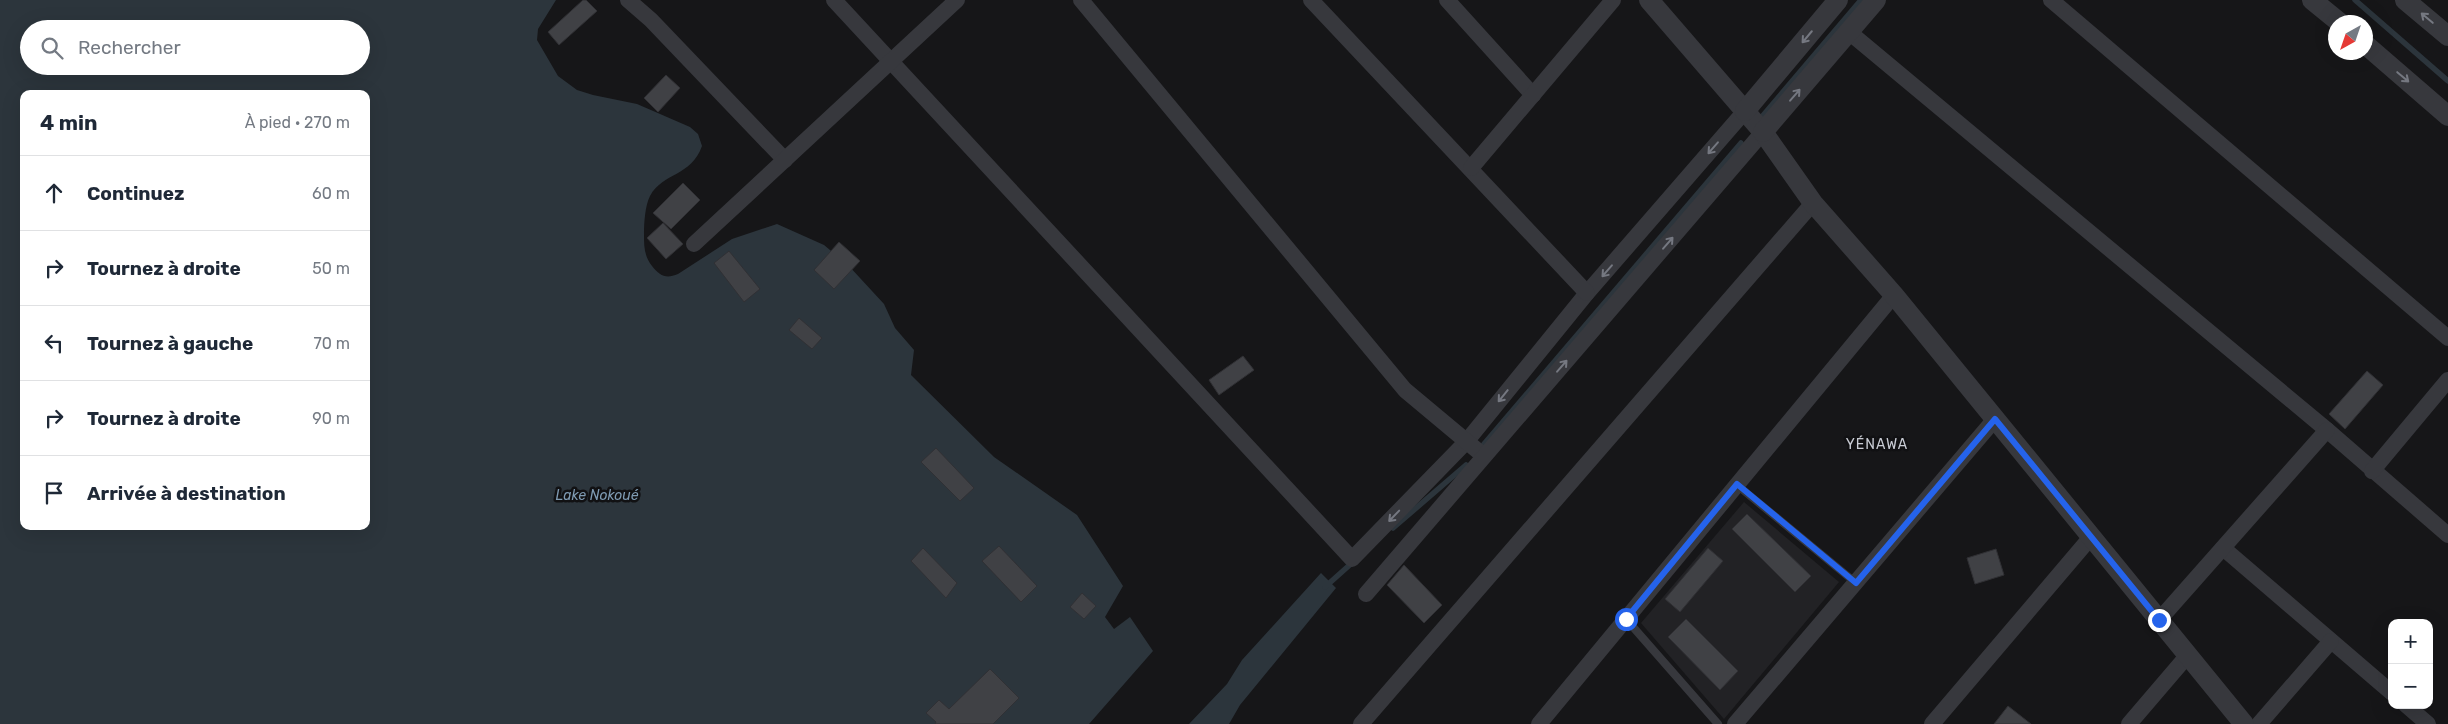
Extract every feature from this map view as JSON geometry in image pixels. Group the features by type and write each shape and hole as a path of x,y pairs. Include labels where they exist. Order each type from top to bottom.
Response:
{"street":[{"path":"628,0 651,20 785,160"},
{"path":"834,0 1352,559 1466,442 1587,293 1745,111 1838,0"},
{"path":"694,244 957,0"},
{"path":"1081,0 1405,390 1484,456"},
{"path":"1312,0 1587,293"},
{"path":"1446,0 1533,95"},
{"path":"1471,168 1613,0"},
{"path":"1649,0 1763,132 1813,203 1894,295 2244,724"},
{"path":"1366,594 1876,0"},
{"path":"2051,0 2448,338"},
{"path":"2312,0 2330,15"},
{"path":"2405,0 2448,36"},
{"path":"1849,32 2327,430 2372,472 2448,535"},
{"path":"2373,51 2448,116"},
{"path":"1361,724 1813,203"},
{"path":"1539,724 1894,295"},
{"path":"2372,472 2448,380"},
{"path":"1736,724 1995,419"},
{"path":"2159,620 2327,430"},
{"path":"1932,724 2091,537"},
{"path":"2223,548 2388,690"},
{"path":"2258,724 2331,640"},
{"path":"2129,724 2188,655"},
{"path":"2411,709 2428,724"}],"lane":[{"path":"1737,484 1856,583"},
{"path":"1626,619 1718,724"}],"shaded area":[{"path":"1744,502 1839,582 1724,719 1641,623"}],"water":[{"name":"Lake Nokoué","path":"0,0 556,0 538,29 537,40 558,76 577,90 637,104 690,127 698,134 702,146 691,164 662,182 648,200 644,247 649,262 655,269 667,276 678,274 732,239 777,224 824,245 848,265 884,304 895,328 914,350 911,375 994,457 1077,515 1123,586 1105,617 1114,629 1130,617 1153,651 1089,724 0,724"},
{"path":"1321,573 1336,588 1240,705 1229,724 1189,724 1227,684 1242,660"}],"building":[{"path":"583,0 586,0 597,11 559,45 548,32"},
{"path":"666,75 680,88 658,112 644,98"},
{"path":"683,183 700,200 671,229 653,213"},
{"path":"663,223 683,244 666,259 647,238"},
{"path":"839,242 860,261 834,289 814,270"},
{"path":"729,251 760,289 744,302 714,263"},
{"path":"799,318 822,338 812,349 789,330"},
{"path":"1243,356 1254,370 1219,395 1209,380"},
{"path":"2367,371 2383,385 2345,429 2329,414"},
{"path":"936,448 974,488 960,501 921,462"},
{"path":"1747,514 1811,576 1795,592 1732,529"},
{"path":"999,546 1037,586 1021,602 982,561"},
{"path":"923,548 957,583 946,598 911,561"},
{"path":"1708,548 1723,561 1680,612 1665,599"},
{"path":"1996,549 2004,575 1975,584 1967,558"},
{"path":"1404,565 1442,605 1424,623 1387,585"},
{"path":"1082,593 1096,606 1084,619 1070,607"},
{"path":"1686,619 1738,671 1720,690 1668,637"},
{"path":"990,669 1019,698 993,724 935,724 936,722 926,713 939,700 949,709"},
{"path":"2008,706 2031,724 1994,724"}],"waterway":[{"path":"1760,119 1861,0"},
{"path":"2355,0 2448,81"},
{"path":"1484,444 1741,143"},
{"path":"1393,528 1466,465"},
{"path":"1325,587 1353,562"}],"district":[{"name":"YÉNAWA","path":"1877,444"}],"route":[{"path":"1626,619 1737,484 1856,583 1995,419 2159,620"}]}
